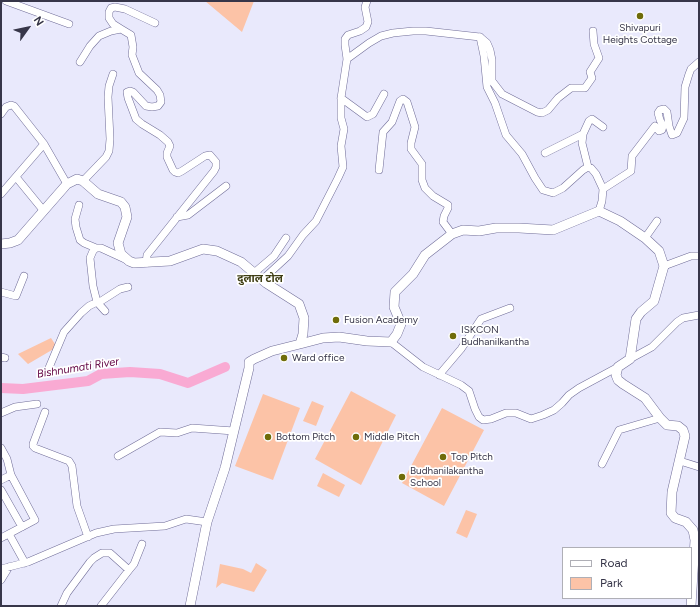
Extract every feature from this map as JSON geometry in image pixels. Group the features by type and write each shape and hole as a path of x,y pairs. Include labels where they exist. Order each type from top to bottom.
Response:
{"street":[{"path":"6,1 69,24"},
{"path":"262,280 288,256 316,221 343,167 341,146 344,129 341,118 340,98 347,59 344,45 345,39 348,35 360,31 366,27 368,22 366,4"},
{"path":"146,263 147,255 216,167 216,162 210,155 205,156 182,171 175,172 167,153 170,146 168,142 136,119 128,98 128,92 133,92 146,106 152,107 158,106 161,102 160,95 139,73 132,55 131,35 113,24 109,18 109,12 111,8 115,7 125,9 155,23"},
{"path":"80,62 90,46 99,36 121,29"},
{"path":"347,59 381,36 393,33 426,31 480,37 487,43 490,50 492,60 492,81 502,94 537,112 542,113 548,110 558,98 571,88 585,88 592,78 590,72 599,58 594,44 593,31"},
{"path":"480,37 484,56 487,87 495,103 506,135 522,154 543,190 548,193 557,192 564,188 588,167"},
{"path":"603,189 631,171 632,156 655,126 659,131 662,130 663,126 658,113 660,110 664,109 667,112 672,135 677,133 684,118 685,87 689,74 691,69 699,62"},
{"path":"83,181 106,157 109,151 110,139 108,97 109,86 113,74"},
{"path":"340,98 367,118 373,114 384,94"},
{"path":"379,170 383,132 392,122 400,101 403,98 407,102 415,127 411,149 422,164 422,180 425,188 433,196 448,205 443,222 452,234"},
{"path":"1,114 6,108 11,105 14,106 44,144 67,184"},
{"path":"391,342 397,334 401,324 394,307 395,292 413,274 425,255 452,234 463,230 479,231 496,228 552,230 599,210 602,201 603,189 592,168 588,167 582,143 583,134 589,121 592,119 603,127"},
{"path":"545,153 583,134"},
{"path":"1,194 44,144"},
{"path":"16,176 43,210"},
{"path":"1,244 18,240 67,184 77,179 83,181 98,194 122,202 127,217 118,243 121,254 129,261"},
{"path":"177,217 188,215 226,186"},
{"path":"78,205 75,219 80,240 134,263 170,261 203,249 229,256 241,262 262,280 299,304 304,318 303,334 300,344"},
{"path":"599,210 620,221 645,238 659,251 664,266 654,301 641,312 636,319 630,359"},
{"path":"645,238 657,221"},
{"path":"254,273 274,256 286,238"},
{"path":"96,248 92,251 90,258 93,286 97,303 105,311"},
{"path":"664,266 691,256 699,256"},
{"path":"1,292 16,296 24,276"},
{"path":"48,370 64,332 81,313 89,306 97,303 120,289 128,287"},
{"path":"439,375 461,349 481,319 510,308"},
{"path":"190,606 207,522 225,468 249,368 249,362 254,359 272,351 323,338 339,337 367,341 391,342 423,367 461,385 469,391 475,409 479,417 483,420 506,413 516,413 531,419 554,410 574,392 652,347 677,322 684,318 699,315"},
{"path":"618,367 616,375 618,380 645,398 667,425 678,426 683,430 686,436 672,492 671,513 675,518 686,522 693,530 697,548 692,596"},
{"path":"1,413 15,406 37,404"},
{"path":"45,412 33,446 69,461 72,466 77,506 88,537"},
{"path":"602,464 619,430 660,418"},
{"path":"118,456 160,432 177,433 192,428 234,431"},
{"path":"1,448 4,460 11,475 35,520 1,538"},
{"path":"680,461 699,467"},
{"path":"1,480 11,475"},
{"path":"1,490 22,527"},
{"path":"1,569 25,563 88,537 96,532 165,526 186,518 207,522"},
{"path":"9,534 25,563"},
{"path":"101,606 134,564 142,544"},
{"path":"61,606 67,593 94,558 102,553 110,553 129,570"},
{"path":"1,580 9,568"}],"green space":[{"path":"205,1 254,1 242,32"},
{"path":"51,338 57,347 28,364 18,354"},
{"name":"Middle Pitch","path":"351,391 396,415 361,485 315,459"},
{"name":"Bottom Pitch","path":"263,394 300,408 273,480 235,466"},
{"path":"312,401 324,406 316,426 303,421"},
{"name":"Top Pitch","path":"442,408 484,430 444,506 402,483"},
{"path":"323,473 345,485 339,497 317,486"},
{"path":"466,510 477,514 467,538 456,533"},
{"path":"256,563 267,570 254,592 222,583 216,588 220,564 243,569 251,573"}],"waterway":[{"name":"Bishnumati River","path":"1,388 23,389 88,381 101,374 130,372 160,374 188,383 225,367"}],"place":[{"name":"Shivapuri Heights Cottage","path":"640,16"},
{"name":"Fusion Academy","path":"336,320"},
{"name":"ISKCON Budhanilkantha","path":"453,336"},
{"name":"Ward office","path":"284,358"},
{"name":"Bottom Pitch","path":"268,437"},
{"name":"Middle Pitch","path":"356,437"},
{"name":"Top Pitch","path":"443,457"},
{"name":"Budhanilakantha School","path":"402,477"}],"district":[{"name":"दुलाल टोल","path":"260,279"}]}
